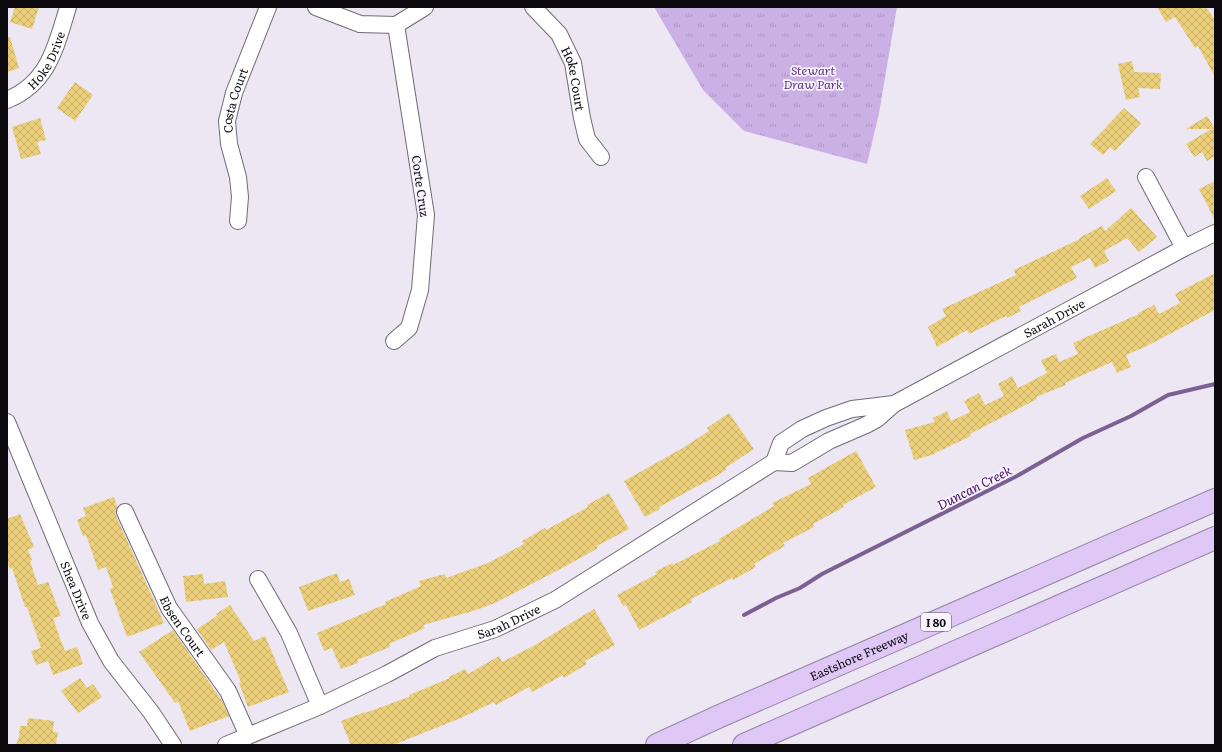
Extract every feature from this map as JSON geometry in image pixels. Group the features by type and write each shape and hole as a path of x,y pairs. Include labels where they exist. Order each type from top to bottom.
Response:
{"highway":[{"name":"Eastshore Freeway","path":"657,745 742,706 1215,500"},
{"path":"744,745 1215,538"}],"street":[{"name":"Hoke Drive","path":"7,100 32,85 46,68 55,49 68,7"},
{"name":"Costa Court","path":"238,221 240,197 238,177 228,144 227,121 234,93 268,7"},
{"path":"316,7 360,24 396,25 425,7"},
{"name":"Hoke Court","path":"533,7 559,34 572,63 587,139 601,157"},
{"name":"Corte Cruz","path":"394,341 409,328 420,290 426,215 396,25"},
{"path":"1146,177 1184,248"},
{"name":"Sarah Drive","path":"226,745 320,706 387,674 435,648 495,629 555,600 774,462 792,463 829,441 866,426 877,419 894,404 1184,248 1215,233"},
{"name":"Sarah Drive","path":"774,462 781,443 802,429 826,418 852,409 894,404"},
{"name":"Shea Drive","path":"7,422 90,622 111,661 151,712 173,745"},
{"name":"Ebsen Court","path":"125,512 169,608 228,691 248,736"},
{"path":"258,579 289,633 320,706"}],"green space":[{"name":"Stewart Draw Park","path":"654,7 897,7 879,113 867,164 744,131 703,90"}],"building":[{"path":"15,7 39,7 32,29 10,22"},
{"path":"1157,7 1206,7 1215,20 1215,77 1198,46 1195,48 1175,17 1166,22"},
{"path":"7,37 10,37 19,68 7,72"},
{"path":"1132,61 1134,72 1161,73 1160,89 1138,88 1140,97 1126,100 1118,64"},
{"path":"75,82 93,95 75,121 57,108"},
{"path":"1124,108 1141,123 1115,151 1110,147 1103,155 1090,144"},
{"path":"1207,116 1214,127 1215,126 1215,156 1207,161 1202,152 1194,157 1186,144 1211,129 1186,129"},
{"path":"40,118 46,140 37,142 41,154 21,159 12,127"},
{"path":"1107,178 1116,191 1089,209 1080,196"},
{"path":"1215,181 1215,220 1199,189"},
{"path":"1131,208 1157,237 1139,252 1127,238 1104,251 1109,261 1095,268 1090,258 1071,267 1077,278 1019,307 1021,311 1007,318 1006,316 969,334 967,330 937,347 928,327 946,316 942,309 1016,275 1014,270 1080,239 1079,238 1102,226 1105,231"},
{"path":"1215,273 1215,310 1147,346 1126,355 1131,367 1117,373 1112,362 1065,383 1066,385 1036,397 1037,399 970,434 971,436 935,454 914,460 905,430 935,422 933,418 947,411 951,421 970,412 964,401 979,393 985,405 1004,396 998,384 1012,376 1018,388 1047,373 1041,360 1056,354 1059,362 1078,354 1073,343 1139,314 1138,313 1154,305 1159,314 1180,303 1175,294"},
{"path":"729,413 754,449 725,468 726,470 705,483 659,507 660,509 645,517 624,481 681,449 709,431 707,428"},
{"path":"856,451 876,487 813,524 814,527 783,543 785,546 754,564 756,567 733,580 732,578 691,599 692,602 639,630 626,605 623,606 617,595 657,574 655,572 672,563 673,565 720,541 719,539 774,506 772,503 811,484 808,478"},
{"path":"609,493 629,529 597,546 598,548 566,566 495,603 473,611 423,625 425,628 389,644 390,647 357,660 358,663 341,669 332,648 324,651 317,633 386,604 385,602 421,586 419,581 445,574 446,578 488,563 524,544 522,541 545,528 546,530 588,507 587,505"},
{"path":"114,497 117,507 116,516 164,623 127,637 110,589 113,587 106,567 98,570 86,535 83,536 77,520 86,516 83,508"},
{"path":"20,514 34,547 28,550 38,585 48,582 61,616 53,618 65,651 77,647 83,664 53,675 48,661 36,665 31,651 41,648 12,568 10,569 7,561 7,519"},
{"path":"337,573 340,582 349,579 355,595 308,611 299,587"},
{"path":"203,574 204,584 225,581 228,597 186,602 183,576"},
{"path":"230,605 254,641 265,636 289,692 248,707 239,683 241,682 224,642 211,650 197,629 217,616 216,614"},
{"path":"594,609 615,645 585,661 587,664 564,678 563,675 532,692 529,687 496,705 494,702 461,718 393,745 351,745 341,721 409,697 409,695 450,678 449,677 465,669 468,674 499,656 502,662 535,645"},
{"path":"173,630 222,701 229,716 190,731 178,701 175,703 139,652"},
{"path":"80,678 87,688 93,684 102,697 78,713 61,691"},
{"path":"28,718 54,721 53,732 58,732 56,745 16,745 19,737 20,726 27,726"}],"waterway":[{"name":"Duncan Creek","path":"744,615 776,598 800,588 822,574 1017,476 1083,438 1131,416 1168,395 1215,384"}]}
